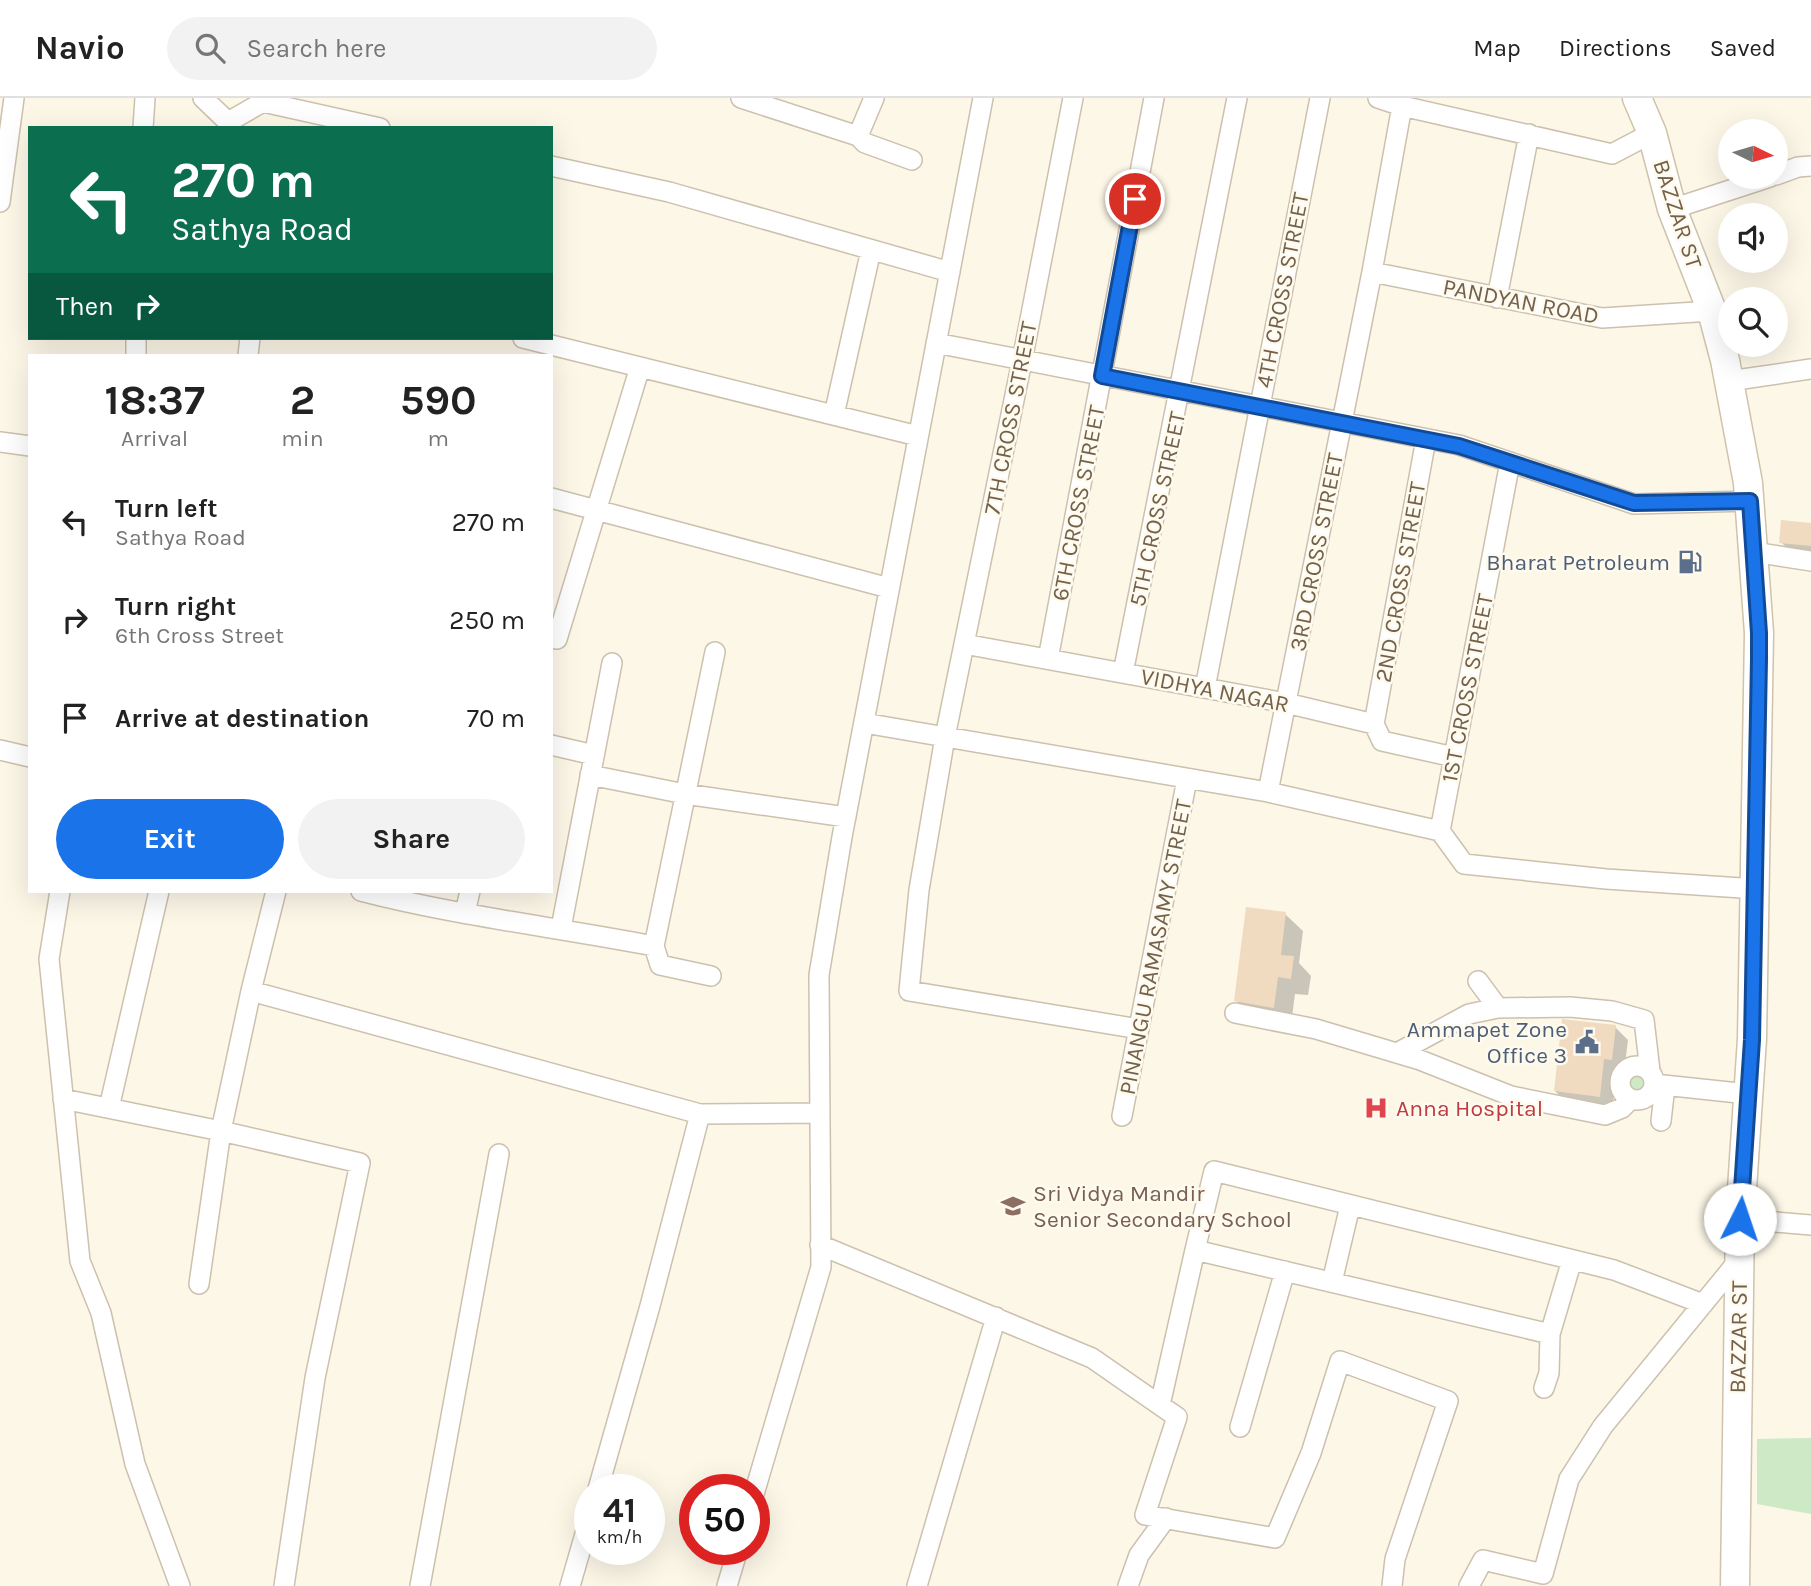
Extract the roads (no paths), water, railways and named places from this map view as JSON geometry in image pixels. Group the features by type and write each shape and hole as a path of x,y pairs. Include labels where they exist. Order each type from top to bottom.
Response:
{"main road":[{"name":"BAZZAR ST","path":"1637,98 1652,133 1672,209 1712,311 1729,381 1750,501 1759,633 1752,1040 1740,1219 1735,1586"}],"street":[{"path":"0,202 14,98"},
{"path":"143,126 145,98"},
{"path":"203,98 229,125 263,102 371,126"},
{"path":"741,98 858,136 865,143 912,160"},
{"path":"858,136 874,98"},
{"path":"760,1474 821,1267 819,975 846,817 983,98"},
{"name":"7TH CROSS STREET","path":"1073,98 945,737 919,890 909,991 1139,1029"},
{"name":"6TH CROSS STREET","path":"1048,659 1154,98"},
{"name":"5TH CROSS STREET","path":"1124,673 1237,98"},
{"name":"4TH CROSS STREET","path":"1205,688 1320,98"},
{"path":"1378,98 1413,104 1612,154 1652,133"},
{"name":"3RD CROSS STREET","path":"1268,792 1372,272 1413,104"},
{"path":"1497,298 1529,134"},
{"path":"553,166 669,192 950,272"},
{"path":"1788,170 1811,166"},
{"path":"1672,209 1733,189"},
{"path":"834,415 871,250"},
{"name":"PANDYAN ROAD","path":"1372,272 1602,318 1712,311"},
{"path":"531,340 918,436"},
{"path":"936,343 1459,446 1634,503 1750,501"},
{"path":"553,638 557,639 594,510 640,367"},
{"path":"1729,381 1811,369"},
{"name":"2ND CROSS STREET","path":"1374,724 1426,439"},
{"path":"0,442 28,446"},
{"name":"1ST CROSS STREET","path":"1440,831 1510,463"},
{"path":"553,499 889,589"},
{"path":"1753,552 1811,561"},
{"name":"VIDHYA NAGAR","path":"964,644 1286,703 1374,724 1382,741 1454,757"},
{"path":"711,976 660,965 654,946 715,652"},
{"path":"561,928 612,663"},
{"path":"864,723 1268,792 1440,831 1464,864 1606,879 1756,889"},
{"path":"553,745 594,755"},
{"path":"0,751 28,757"},
{"path":"590,775 685,794 846,817"},
{"name":"PINANGU RAMASAMY STREET","path":"1122,1116 1187,779"},
{"path":"60,893 48,959 80,1261 101,1313 135,1464 180,1586"},
{"path":"108,1108 159,893"},
{"path":"199,1284 221,1131 276,893"},
{"path":"368,893 416,905 654,946"},
{"path":"465,913 470,893"},
{"path":"1478,981 1498,1008"},
{"path":"251,991 700,1114 820,1113"},
{"path":"1397,1053 1469,1014 1498,1008 1570,1007 1612,1011 1644,1020 1661,1121"},
{"path":"1235,1013 1316,1030 1397,1053 1511,1096 1605,1115 1622,1108 1631,1099"},
{"path":"1656,1080 1647,1097 1642,1099 1631,1099 1620,1087 1624,1070 1634,1065 1646,1067 1656,1080 1748,1094"},
{"path":"63,1099 360,1163 315,1378 284,1586"},
{"path":"602,1474 700,1114"},
{"path":"420,1586 499,1154"},
{"path":"1160,1405 1214,1171 1614,1270 1703,1304"},
{"path":"1332,1282 1350,1206"},
{"path":"1740,1219 1811,1225"},
{"path":"820,1245 1093,1357 1177,1417 1145,1515 1275,1538 1311,1453 1340,1361 1448,1401 1395,1559 1392,1586"},
{"path":"1195,1250 1550,1334"},
{"path":"1544,1388 1549,1373 1550,1334 1572,1260"},
{"path":"1469,1586 1483,1560 1544,1580 1569,1479 1603,1426 1739,1260"},
{"path":"1241,1427 1285,1271"},
{"path":"917,1586 996,1317"},
{"path":"1128,1586 1139,1555 1166,1518"},
{"path":"570,1586 576,1565"},
{"path":"727,1586 733,1565"}],"place":[{"name":"Bharat Petroleum","path":"1690,562"},
{"name":"Ammapet Zone Office 3","path":"1587,1042"},
{"name":"Anna Hospital","path":"1376,1108"},
{"name":"Sri Vidya Mandir Senior Secondary School","path":"1013,1206"}]}
